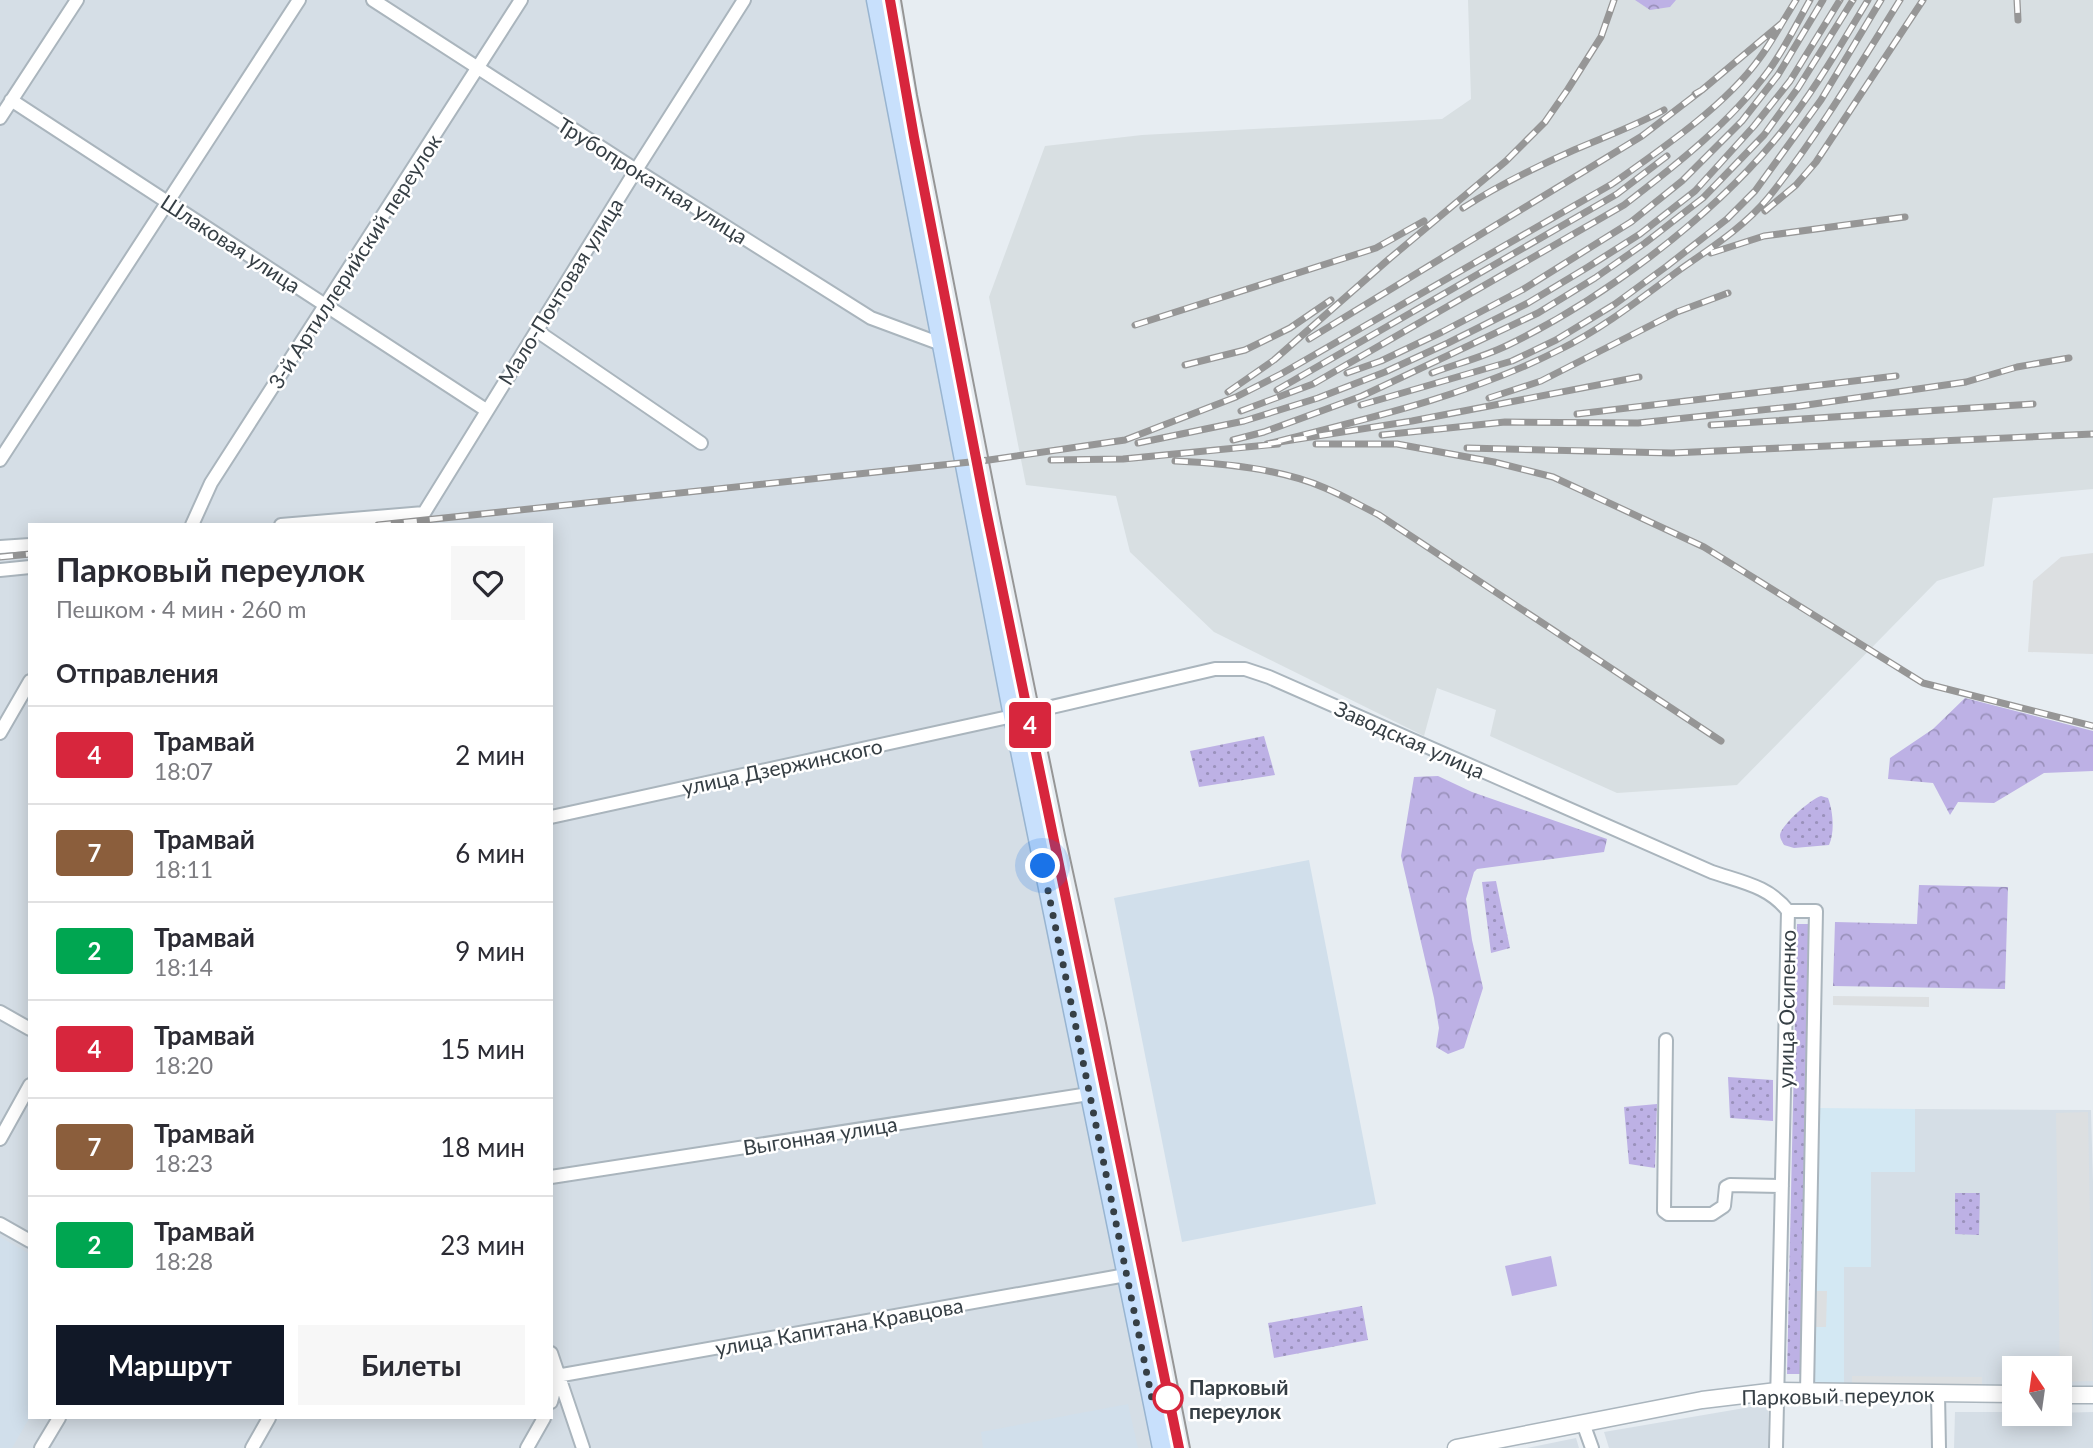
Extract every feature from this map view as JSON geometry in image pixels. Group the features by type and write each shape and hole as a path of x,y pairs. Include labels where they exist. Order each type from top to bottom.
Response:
{"main road":[{"path":"876,0 1013,716 1163,1448"}],"street":[{"path":"0,118 76,0"},
{"path":"0,460 299,0"},
{"name":"Трубопрокатная улица","path":"373,0 871,318 941,344"},
{"name":"3-й Артиллерийский переулок","path":"193,523 211,483 521,0"},
{"name":"Мало-Почтовая улица","path":"305,523 424,513 744,0"},
{"name":"Шлаковая улица","path":"11,100 486,410"},
{"path":"537,331 701,443"},
{"path":"0,547 28,545"},
{"path":"0,570 28,567"},
{"name":"Заводская улица","path":"1013,716 1215,669 1245,669 1269,677 1712,872 1762,888 1780,900 1788,911"},
{"path":"0,733 28,684"},
{"name":"улица Дзержинского","path":"553,817 1013,716"},
{"name":"улица Осипенко","path":"1776,1448 1788,911 1816,911 1807,1392"},
{"path":"0,1012 28,1028"},
{"path":"1666,1040 1664,1212 1712,1214 1724,1206 1724,1192 1730,1185 1782,1186"},
{"path":"0,1139 28,1089"},
{"name":"Выгонная улица","path":"553,1177 1089,1094"},
{"path":"0,1224 28,1240"},
{"name":"улица Капитана Кравцова","path":"555,1376 1126,1275"},
{"path":"555,1376 583,1448"},
{"name":"Парковый переулок","path":"1456,1448 1702,1399 1777,1391 2002,1394"},
{"path":"1938,1393 1939,1448"},
{"path":"2072,1395 2093,1395"},
{"path":"41,1448 58,1419"},
{"path":"252,1448 268,1419"},
{"path":"527,1448 543,1419"},
{"path":"1583,1423 1592,1448"}],"shaded area":[{"path":"0,0 876,0 1162,1448 0,1448"},
{"path":"1468,0 2093,0 2093,489 1993,498 1984,566 1937,581 1737,785 1617,793 1490,736 1496,710 1437,688 1424,736 1214,632 1130,552 1116,496 1026,485 989,297 1045,146 1142,135 1442,119 1471,99"},
{"path":"2093,553 2093,654 2028,652 2033,581 2061,557"},
{"path":"1309,860 1376,1204 1182,1242 1114,898"},
{"path":"1833,996 1929,997 1929,1007 1833,1005"},
{"path":"1817,1108 1915,1109 1915,1172 1871,1172 1871,1267 1844,1267 1844,1388 1812,1387"},
{"path":"1915,1109 2091,1110 2093,1390 2072,1390 2072,1356 2002,1356 2002,1389 1844,1388 1844,1267 1871,1266 1871,1172 1915,1172"},
{"path":"2088,1112 2093,1381 2072,1382 2072,1356 2060,1356 2056,1113"},
{"path":"0,1237 28,1253 29,1419 12,1448 0,1448"},
{"path":"1816,1291 1827,1291 1826,1327 1815,1327"},
{"path":"1852,1376 1982,1377 1982,1387 1852,1386"},
{"path":"1128,1404 1138,1448 983,1448 981,1432"},
{"path":"1768,1404 1768,1448 1609,1448 1604,1432"},
{"path":"1955,1412 2002,1412 2002,1426 2072,1426 2072,1413 2093,1412 2093,1448 1954,1448"},
{"path":"1576,1438 1579,1448 1527,1448"}],"green space":[{"path":"1635,0 1676,0 1670,7 1650,10"},
{"path":"1965,698 2093,731 2093,771 2044,773 1994,803 1958,802 1950,815 1933,783 1888,779 1890,758 1933,729"},
{"path":"1264,736 1275,775 1199,787 1190,751"},
{"path":"1438,776 1472,792 1607,839 1604,852 1477,869 1474,872 1466,899 1483,988 1464,1048 1448,1054 1436,1047 1439,1028 1434,998 1401,856 1414,777"},
{"path":"1821,796 1828,798 1831,809 1833,828 1829,845 1794,848 1784,845 1780,835 1782,830 1804,807"},
{"path":"1496,881 1510,948 1491,953 1482,882"},
{"path":"1919,885 2008,887 2005,989 1833,986 1835,922 1917,924"},
{"path":"1797,924 1811,924 1801,1374 1787,1374"},
{"path":"1728,1077 1773,1080 1773,1121 1730,1118"},
{"path":"1657,1104 1655,1168 1629,1164 1624,1107"},
{"path":"1955,1193 1980,1193 1979,1235 1955,1234"},
{"path":"1551,1256 1557,1286 1512,1296 1505,1266"},
{"path":"1362,1306 1368,1340 1274,1358 1268,1323"}],"tram line":[{"path":"890,0 992,544 1179,1448"},
{"name":"4","path":"890,0 986,510 1179,1448"},
{"path":"901,0 917,95 1001,523 1106,1023 1190,1448"}],"railway":[{"path":"1228,392 1274,360 1506,161 1545,122 1601,37 1614,0"},
{"path":"1695,94 1782,23 1796,0"},
{"path":"1241,411 1313,384 1624,205 1682,159 1737,108 1775,62 1810,0"},
{"path":"1347,373 1381,361 1522,290 1631,222 1682,181 1742,121 1778,75 1823,0"},
{"path":"1138,443 1244,421 1318,398 1385,372 1528,303 1588,267 1640,234 1695,191 1754,126 1790,81 1840,0"},
{"path":"1233,440 1264,432 1362,396 1538,313 1645,243 1703,198 1764,135 1798,88 1853,0"},
{"path":"1432,373 1497,350 1542,328 1614,282 1685,229 1747,171 1787,125 1824,72 1868,0"},
{"path":"1361,405 1512,361 1556,340 1615,304 1667,266 1727,219 1755,191 1821,100 1881,0"},
{"path":"1639,377 1412,421 1267,444 1416,405 1489,381 1559,350 1620,313 1725,237 1748,219 1768,198 1820,126 1900,0"},
{"path":"1765,211 1796,185 1816,162 1923,0"},
{"path":"2017,0 2018,20"},
{"path":"397,523 989,460 1125,440 1236,397 1281,374 1612,184 1691,126 1728,94 1759,59 1782,23"},
{"path":"1309,339 1642,136 1702,90"},
{"path":"1463,208 1532,170 1664,110"},
{"path":"1277,390 1617,194 1667,156"},
{"path":"1711,253 1764,236 1905,217"},
{"path":"1135,325 1376,248 1424,221"},
{"path":"1489,398 1541,381 1677,312 1728,293"},
{"path":"1185,365 1245,350 1290,328 1331,300"},
{"path":"1382,435 1505,422 1638,423 1800,406 1966,382 2017,367 2069,358"},
{"path":"1577,414 1896,376"},
{"path":"1711,425 2033,404"},
{"path":"1467,448 1672,453 2093,434"},
{"path":"1051,460 1123,459 1278,444"},
{"path":"1316,444 1397,444 1494,462 1553,477 1704,547 1923,683 2093,726"},
{"path":"1175,461 1232,465 1290,476 1346,498 1379,515 1721,741"},
{"path":"0,557 28,554"}],"place":[{"name":"Парковый переулок","path":"1168,1398"}],"route":[{"path":"1043,866 1152,1399 1168,1398"}]}
